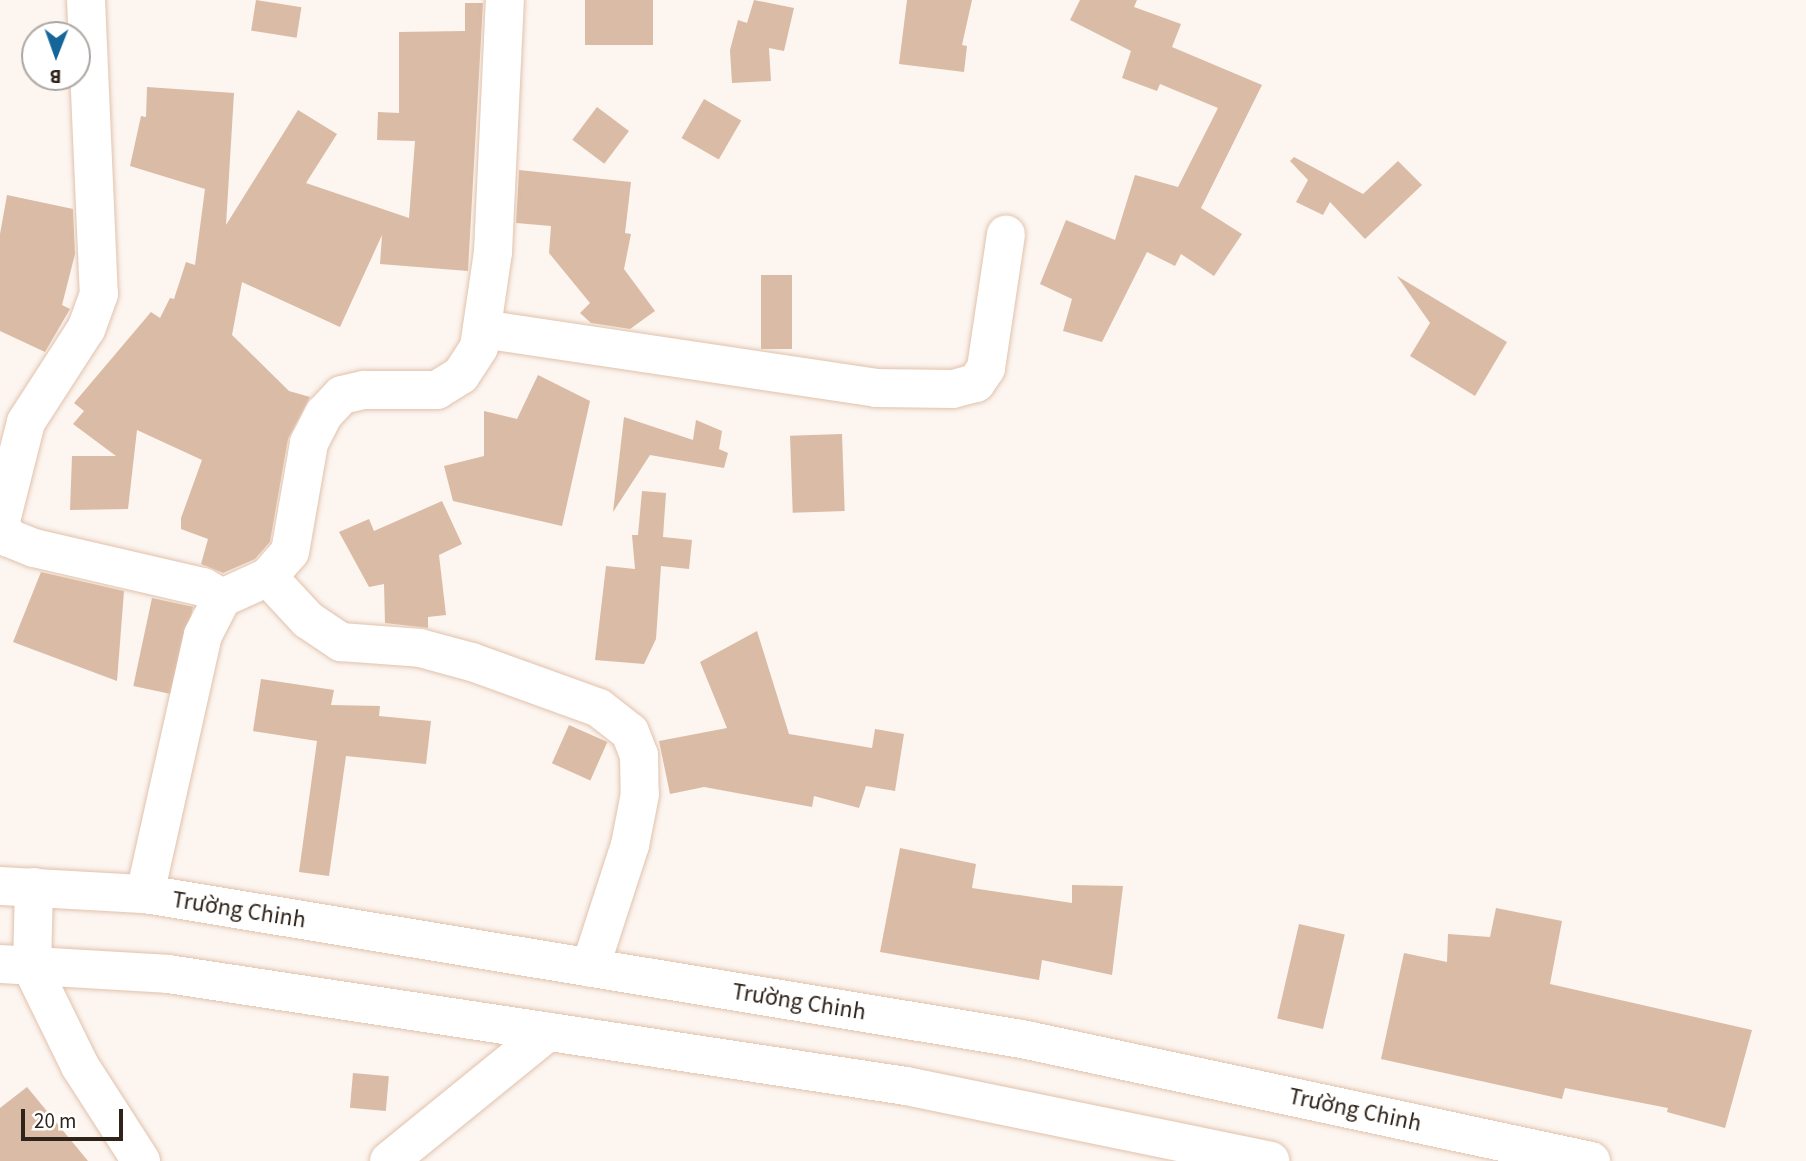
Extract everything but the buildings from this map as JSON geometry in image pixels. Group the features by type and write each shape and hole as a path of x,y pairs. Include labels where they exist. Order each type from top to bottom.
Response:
{"street":[{"path":"86,0 99,294 86,329 26,422 0,525 9,538 34,548 203,587 222,598"},
{"path":"145,894 184,700 203,635 222,598 268,577 290,552 309,443 324,414 342,395 364,390 438,390 461,374 482,328 493,252 505,0"},
{"path":"482,328 876,388 953,389 976,383 986,368 1006,234"},
{"path":"268,577 308,620 341,642 420,648 472,662 599,708 630,732 639,755 640,794 630,845 590,968"},
{"path":"17,886 16,966 141,1161"},
{"name":"Trường Chinh","path":"17,886 145,894 1022,1039 1591,1161"},
{"path":"16,966 168,974 906,1086 1270,1161"},
{"path":"389,1161 548,1032"}]}
